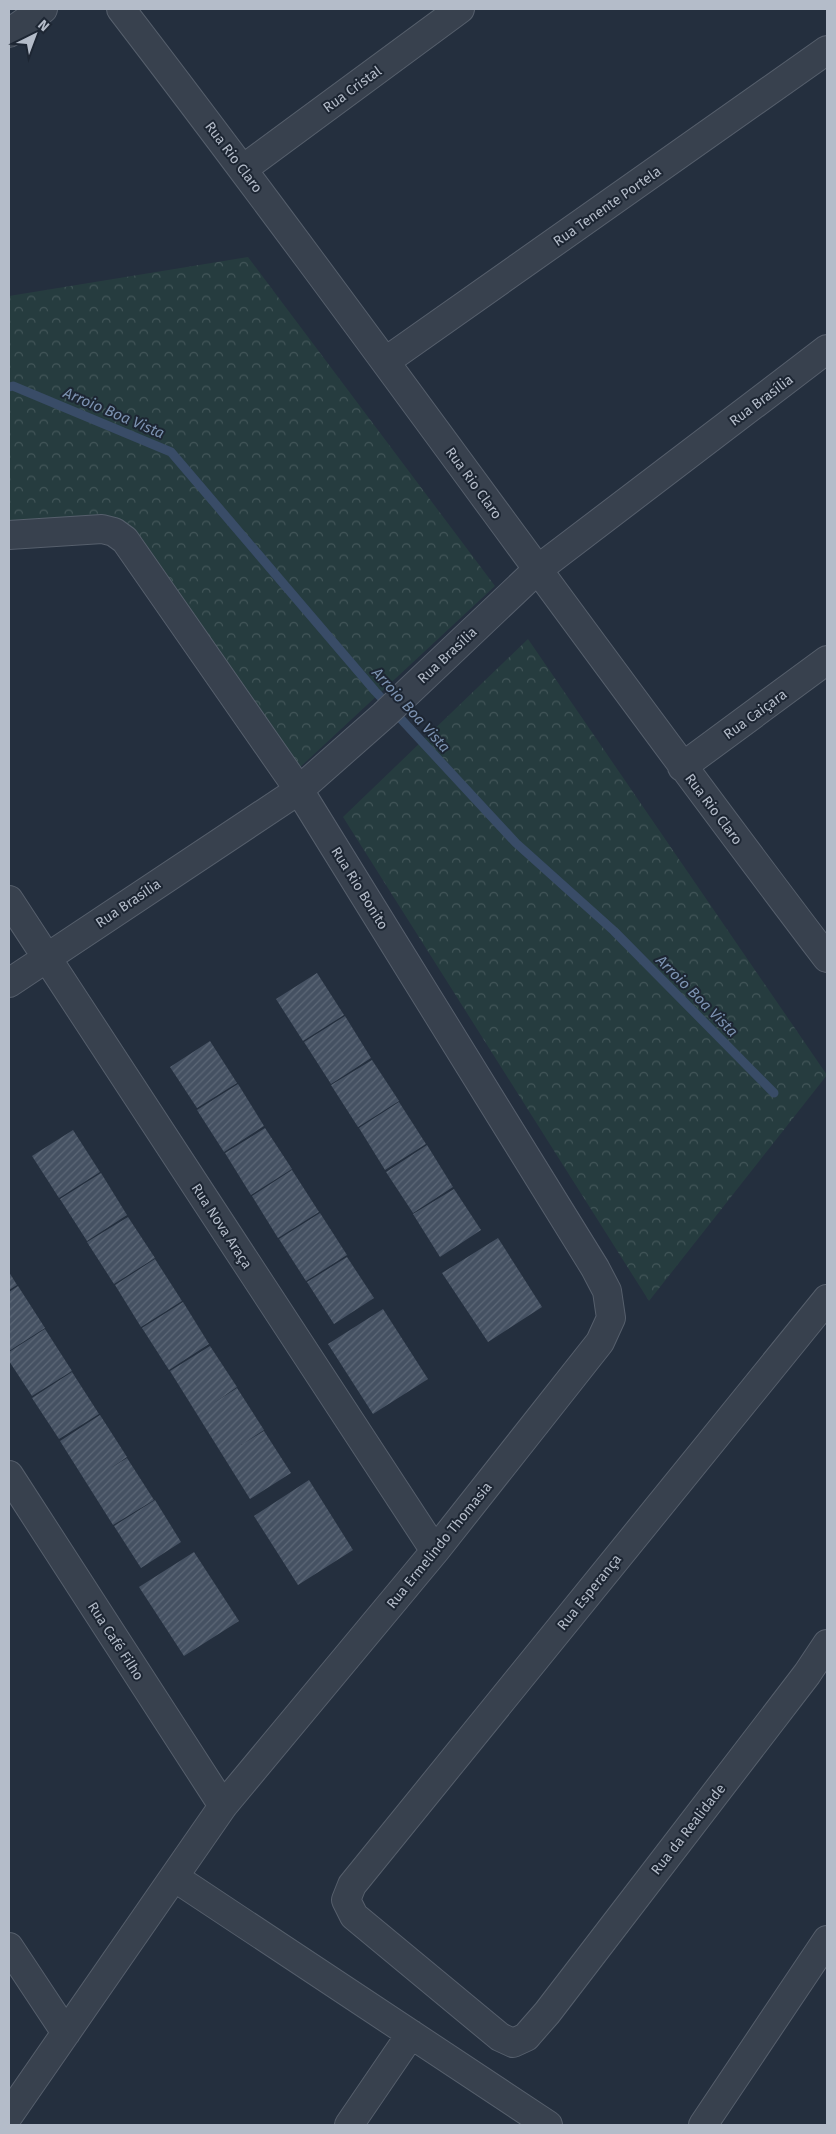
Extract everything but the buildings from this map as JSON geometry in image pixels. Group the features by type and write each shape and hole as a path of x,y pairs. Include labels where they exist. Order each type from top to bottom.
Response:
{"street":[{"path":"9,33 43,9"},
{"name":"Rua Rio Claro","path":"121,9 386,361 682,767 827,958"},
{"name":"Rua Cristal","path":"243,169 460,9"},
{"name":"Rua Tenente Portela","path":"386,361 827,50"},
{"name":"Rua Brasília","path":"9,983 299,790 384,715 538,570 827,349"},
{"name":"Rua Rio Bonito","path":"9,535 102,529 114,532 125,540 299,790 595,1268"},
{"name":"Rua Caiçara","path":"682,767 827,660"},
{"name":"Rua Nova Araça","path":"9,900 435,1551"},
{"name":"Rua Ermelindo Thomasia","path":"9,2115 223,1806 435,1551 600,1342 611,1318 607,1291 595,1268"},
{"name":"Rua Esperança","path":"352,1885 827,1299"},
{"name":"Rua Café Filho","path":"9,1475 223,1806"},
{"name":"Rua da Realidade","path":"352,1885 346,1900 354,1916 500,2037 513,2043 526,2037 547,2013 807,1674 827,1644"},
{"path":"174,1877 548,2125"},
{"path":"703,2125 827,1940"},
{"path":"9,1948 66,2033"},
{"path":"349,2125 412,2034"}],"green space":[{"path":"248,257 495,586 296,771 124,521 9,528 9,296"},
{"path":"528,639 827,1075 649,1301 343,817"}],"waterway":[{"name":"Arroio Boa Vista","path":"9,387 13,386 171,452 375,691 516,843 614,931 774,1093"}]}
